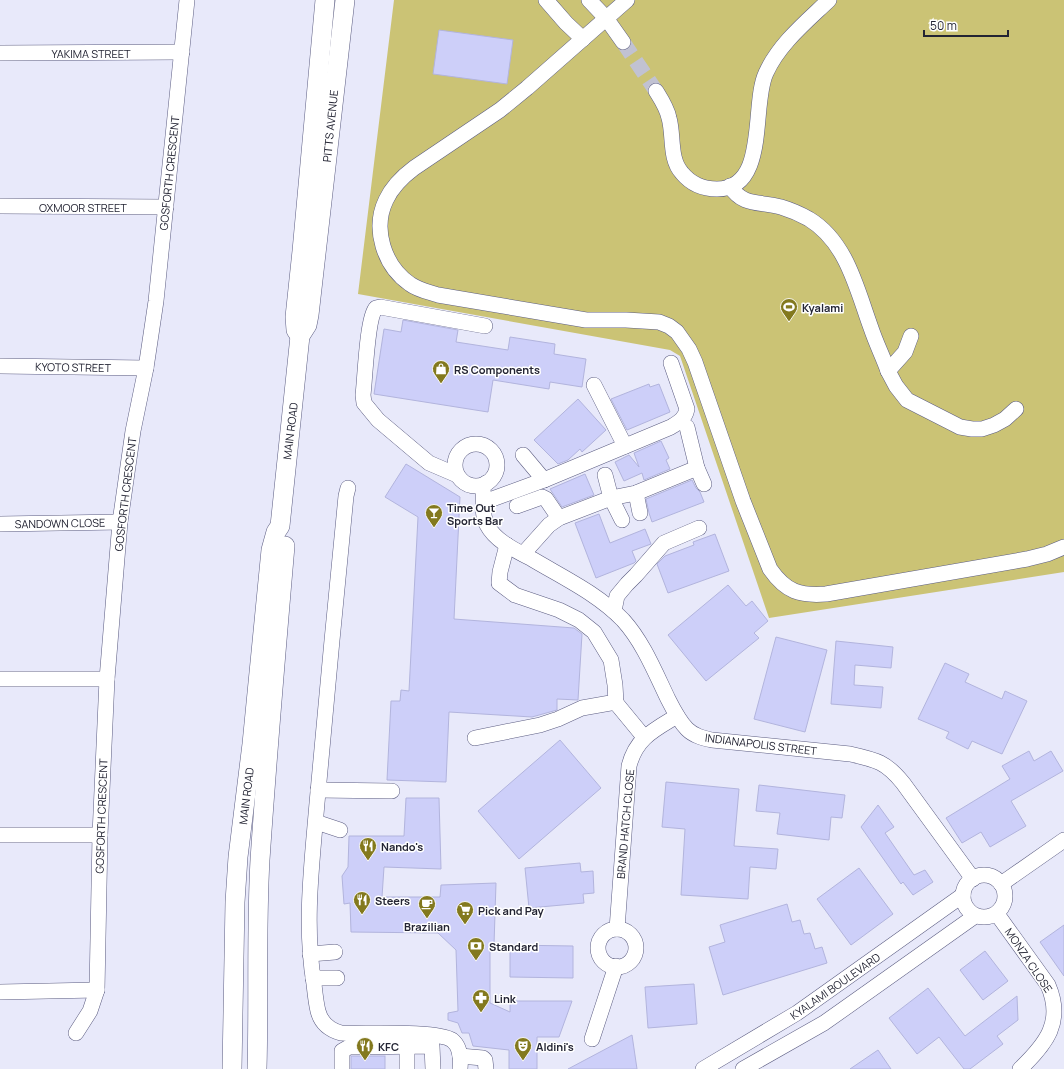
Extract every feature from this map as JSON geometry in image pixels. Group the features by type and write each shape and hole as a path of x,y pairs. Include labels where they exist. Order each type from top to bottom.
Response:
{"main road":[{"name":"PITTS AVENUE","path":"309,251 325,0"},
{"name":"PITTS AVENUE","path":"309,251 345,0"},
{"name":"MAIN ROAD","path":"232,1069 235,902 238,857 252,744 271,550 276,532 280,526 295,395 300,336 296,330 295,317 309,251"},
{"name":"MAIN ROAD","path":"257,1069 260,861 285,544 283,531 280,526"},
{"path":"258,1020 266,1069"}],"street":[{"name":"GOSFORTH CRESCENT","path":"76,1033 90,1011 97,990 100,835 107,679 120,522 133,431 146,368 156,301 187,0"},
{"path":"546,0 566,23 583,39"},
{"path":"589,0 606,18 623,42"},
{"path":"627,0 528,88 500,110 401,178 393,188 386,201 382,216 382,240 385,253 391,265 410,284 438,295 586,320 632,320 659,322 669,326 677,332 689,349 695,362 743,501 770,569 776,579 783,585 797,592 810,595 834,593 1026,559 1047,554 1064,546"},
{"path":"656,91 669,118 674,152 681,172 687,178 703,187 720,189 736,183 745,175 751,163 757,132 761,90 765,75 773,59 783,45 829,0"},
{"name":"YAKIMA STREET","path":"0,53 182,52"},
{"path":"730,186 735,195 742,199 750,202 781,207 810,220 833,239 851,273 871,330 888,371 896,386 907,400 960,427 972,429 982,429 994,425 1005,419 1016,409"},
{"name":"OXMOOR STREET","path":"0,206 166,207"},
{"path":"457,475 429,463 378,420 364,403 363,395 369,332 373,311 376,308 485,326"},
{"path":"888,371 905,352 911,336"},
{"path":"484,502 544,480 672,427 681,421 686,416 687,409 670,363"},
{"name":"KYOTO STREET","path":"0,366 146,368"},
{"path":"594,385 626,446"},
{"path":"687,427 704,484"},
{"path":"471,444 478,444 490,449 496,461 497,467 495,474 486,483 480,486 473,486 461,480 457,475 455,462 460,451 471,444"},
{"path":"523,455 544,480"},
{"path":"522,554 549,525 559,518 612,498 636,493 698,468"},
{"path":"605,475 612,498 622,520"},
{"name":"INDIANAPOLIS STREET","path":"486,483 483,486 483,517 492,533 507,545 590,593 614,611 624,621 638,639 677,716 688,730 698,736 712,740 850,754 868,758 884,764 894,772 972,879"},
{"path":"348,488 318,790 310,901 310,954 313,978 318,1011 324,1022 334,1031 341,1033 430,1034 436,1041 433,1069"},
{"path":"636,493 640,513"},
{"path":"517,506 542,497 546,499 559,518"},
{"name":"SANDOWN CLOSE","path":"0,524 120,522"},
{"path":"614,611 617,596 664,543 699,528"},
{"path":"507,545 500,572 499,583 515,595 559,610 579,620 594,632 611,660 616,702 644,737"},
{"path":"0,680 107,679"},
{"path":"475,738 540,725 582,708 616,702"},
{"name":"BRAND HATCH CLOSE","path":"617,929 629,766 632,755 644,737 677,716"},
{"path":"318,790 392,791"},
{"path":"316,822 340,830"},
{"path":"0,835 100,835"},
{"path":"1001,884 1064,840"},
{"path":"978,876 991,876 1001,884 1006,896 1005,903 997,914 982,918 975,916 966,907 963,895 964,889 972,879 978,876"},
{"name":"KYALAMI BOULEVARD","path":"703,1069 797,1013 963,895"},
{"name":"MONZA CLOSE","path":"997,914 1048,984 1053,993 1056,1004 1055,1018 1051,1034 1039,1050 1020,1069"},
{"name":"KYALAMI BOULEVARD","path":"743,1069 824,1022 975,916"},
{"path":"617,929 623,930 632,937 635,948 634,954 627,963 616,966 605,963 601,958 598,947 599,942 606,932 617,929"},
{"path":"310,954 336,952"},
{"path":"592,1039 616,966"},
{"path":"313,978 337,978"},
{"path":"0,992 97,990"},
{"path":"342,1069 342,1051 349,1047 407,1047 436,1041 451,1040 456,1044 460,1062 483,1058 485,1060 486,1069"},
{"path":"407,1047 407,1069"}],"shaded area":[{"name":"Kyalami","path":"394,0 1064,0 1064,572 769,618 680,356 670,350 358,294"}],"building":[{"path":"439,30 513,40 507,84 433,74"},
{"path":"403,320 458,330 456,342 508,350 510,337 555,344 554,354 586,359 582,387 550,382 549,389 493,380 488,412 374,394 384,329 401,332"},
{"path":"649,384 650,387 659,384 670,412 627,430 611,399"},
{"path":"578,399 606,430 582,452 580,449 568,460 558,464 534,440"},
{"path":"661,441 669,458 666,460 670,469 644,480 642,473 624,481 615,462 629,455 639,467 634,453"},
{"path":"406,464 460,497 454,619 574,628 582,634 578,700 557,699 557,710 532,717 449,712 446,782 387,780 391,701 400,701 401,690 409,691 418,517 385,497"},
{"path":"585,474 594,495 562,507 550,489"},
{"path":"692,480 700,492 704,502 652,522 646,499"},
{"path":"599,514 610,543 645,529 651,544 632,551 636,561 634,563 596,578 575,523"},
{"path":"715,534 729,571 668,593 657,564 665,556 694,545 693,542"},
{"path":"728,585 746,606 752,601 768,621 754,633 759,638 706,681 668,635"},
{"path":"776,637 827,650 805,732 754,719"},
{"path":"836,641 893,647 891,668 855,665 854,685 883,687 881,708 831,704"},
{"path":"945,663 969,674 965,682 1002,699 1005,691 1027,701 1002,754 972,741 968,749 946,738 949,732 918,719"},
{"path":"560,740 601,788 519,859 478,811"},
{"path":"1029,751 1034,761 1051,751 1063,771 1011,801 1026,826 990,847 981,832 962,843 946,818 1010,779 1002,766"},
{"path":"666,782 739,789 734,846 778,849 776,869 750,867 748,899 681,895 685,829 662,827"},
{"path":"759,785 845,795 842,818 831,817 829,840 777,834 780,813 756,811"},
{"path":"406,798 439,798 441,869 384,867 382,897 440,897 441,885 496,883 494,945 490,947 490,1003 510,1012 510,1001 572,1001 559,1037 537,1037 537,1069 509,1069 509,1050 473,1046 469,1033 462,1033 458,1023 448,1020 448,1013 458,1011 456,950 438,933 351,932 350,903 344,904 342,876 348,867 349,836 404,836"},
{"path":"878,805 894,827 885,833 914,875 925,870 933,882 913,895 903,882 901,884 861,827"},
{"path":"580,863 581,872 593,871 594,893 583,894 584,903 529,908 525,868"},
{"path":"859,868 893,914 851,945 817,899"},
{"path":"787,904 792,922 800,920 804,934 810,933 815,949 822,947 827,963 723,995 709,947 725,942 720,925"},
{"path":"1064,925 1064,976 1040,942"},
{"path":"510,945 573,946 573,978 510,977"},
{"path":"985,951 1008,981 983,1000 960,970"},
{"path":"694,984 697,1024 648,1028 645,987"},
{"path":"928,988 965,1036 1017,996 1018,1020 997,1036 1003,1044 970,1069 964,1069 939,1037 917,1054 889,1018"},
{"path":"632,1035 637,1069 568,1069"},
{"path":"878,1050 891,1069 850,1069"},
{"name":"KFC","path":"351,1056 385,1056 385,1069 351,1069"}],"tunnel":[{"path":"623,42 656,91"}],"place":[{"name":"Kyalami","path":"789,322"},
{"name":"RS Components","path":"441,384"},
{"name":"Time Out Sports Bar","path":"434,528"},
{"name":"Nando's","path":"368,861"},
{"name":"Steers","path":"362,915"},
{"name":"Brazilian","path":"427,919"},
{"name":"Pick and Pay","path":"465,925"},
{"name":"Standard","path":"476,961"},
{"name":"Link","path":"481,1013"},
{"name":"KFC","path":"365,1061"},
{"name":"Aldini's","path":"523,1061"}]}
